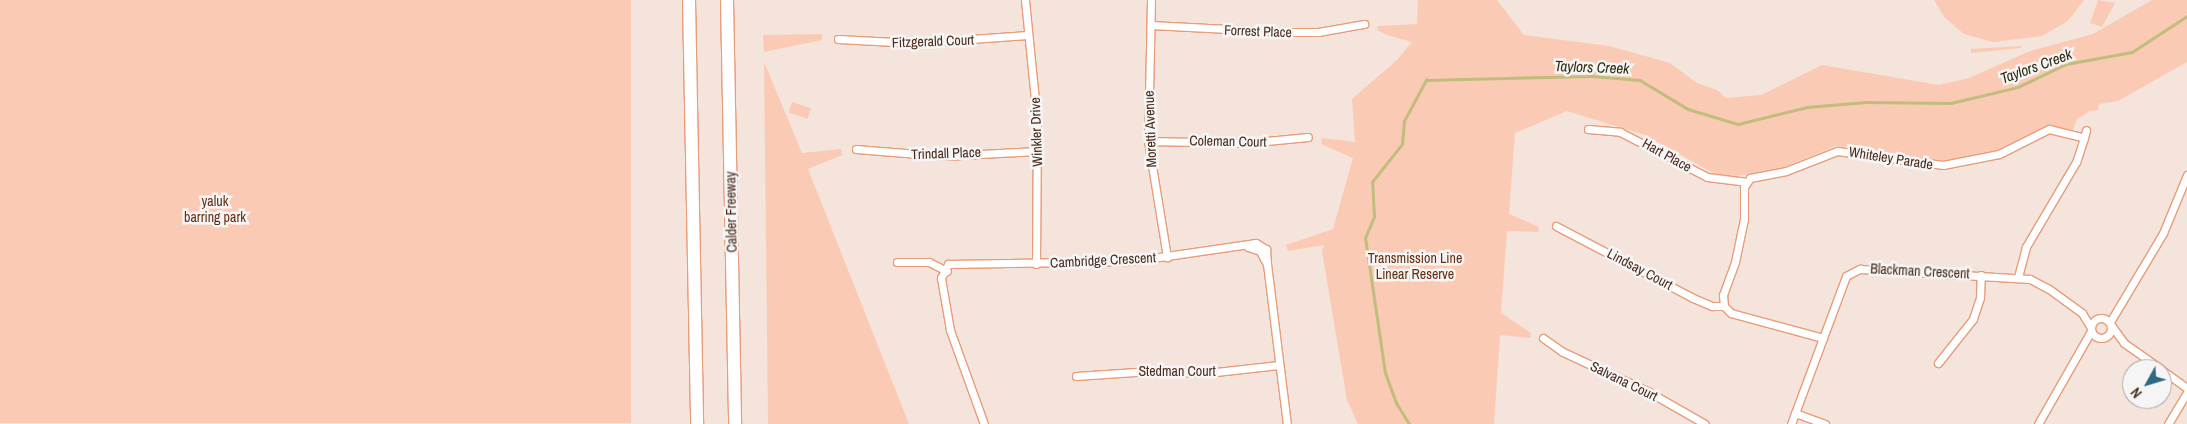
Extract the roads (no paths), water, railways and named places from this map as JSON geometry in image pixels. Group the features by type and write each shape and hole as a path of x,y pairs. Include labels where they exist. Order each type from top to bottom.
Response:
{"highway":[{"path":"689,0 698,424"},
{"name":"Calder Freeway","path":"727,0 735,424"},
{"path":"729,131 732,0"}],"street":[{"name":"Winkler Drive","path":"1025,0 1037,151 1036,264"},
{"name":"Moretti Avenue","path":"1151,0 1148,141 1167,257"},
{"name":"Forrest Place","path":"1151,25 1318,32 1364,24"},
{"name":"Fitzgerald Court","path":"838,39 914,43 1028,35"},
{"name":"Hart Place","path":"1588,129 1620,132 1707,177 1746,182"},
{"name":"Whiteley Parade","path":"1746,182 1755,176 1786,171 1836,151 1943,165 1999,154 2049,129 2085,134 2076,162 2026,247 2018,276"},
{"name":"Coleman Court","path":"1148,141 1246,143 1308,137"},
{"name":"Trindall Place","path":"856,149 943,156 1037,151"},
{"path":"2082,352 2109,334 2110,324 2117,306 2163,233 2187,175"},
{"path":"1746,182 1744,219 1735,262 1723,295 1724,306 1731,313 1823,338"},
{"name":"Lindsay Court","path":"1556,226 1693,298 1712,306 1724,306"},
{"name":"Cambridge Crescent","path":"945,270 966,263 1036,264 1167,257 1240,246 1260,248 1267,264 1286,424"},
{"path":"897,262 929,262 945,270 944,290 956,351 984,424"},
{"name":"Blackman Crescent","path":"1791,424 1846,276 1855,271 1867,268 2018,276 2043,285 2082,313 2101,318 2110,324"},
{"path":"1938,363 1973,319 1980,298 1981,274"},
{"path":"2038,424 2082,352 2091,329 2101,318 2117,306"},
{"name":"Blackman Crescent","path":"2082,313 2091,329"},
{"path":"2110,324 2124,343 2146,359"},
{"path":"2091,329 2102,338 2124,343"},
{"name":"Salvana Court","path":"1543,338 1563,352 1649,392 1705,424"},
{"name":"Stedman Court","path":"1076,376 1150,371 1207,372 1279,365"},
{"path":"2172,378 2187,388"},
{"path":"2168,424 2187,392"},
{"path":"1795,413 1825,424"}],"waterway":[{"name":"Taylors Creek","path":"1409,424 1396,403 1385,373 1365,238 1374,217 1372,182 1402,144 1404,121 1426,80 1592,76 1640,80 1688,109 1738,124 1807,107 1866,102 1951,103 2018,87 2066,64 2132,52 2187,16"}],"park label":[{"name":"yaluk barring park","path":"215,210"},
{"name":"Transmission Line Linear Reserve","path":"1415,266"}]}
